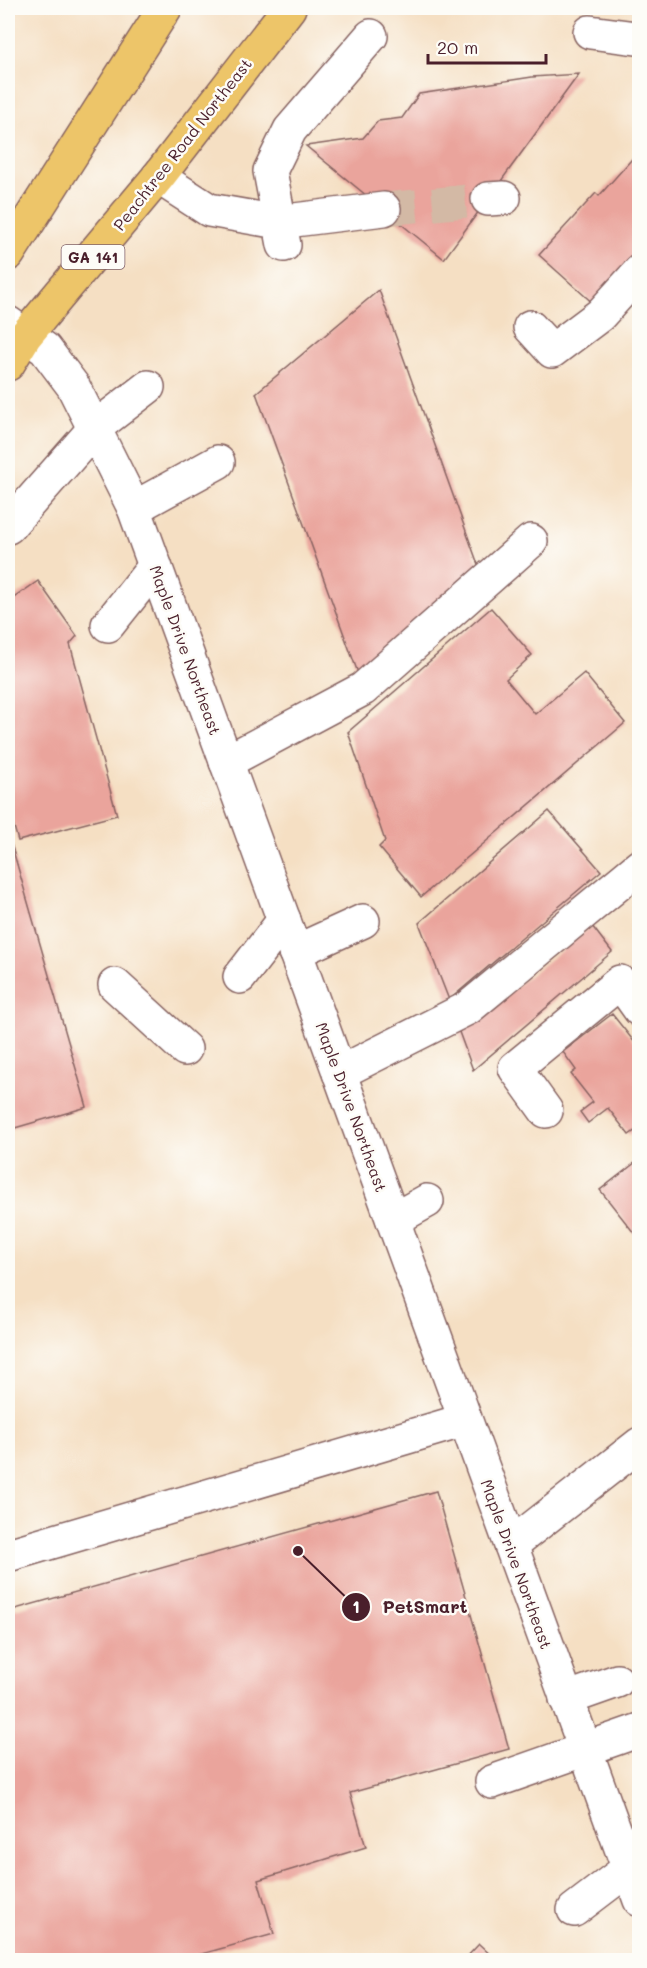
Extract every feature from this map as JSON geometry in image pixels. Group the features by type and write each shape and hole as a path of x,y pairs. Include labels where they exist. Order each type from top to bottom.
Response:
{"highway":[{"path":"8,254 165,8"},
{"name":"Peachtree Road Northeast","path":"8,364 16,329 158,177 289,8"}],"street":[{"path":"590,32 638,47"},
{"path":"281,234 270,171 290,130 370,36"},
{"path":"158,177 209,210 281,234 384,209"},
{"path":"530,327 552,351 600,315 639,271"},
{"name":"Maple Drive Northeast","path":"16,329 45,349 66,377 96,427 134,508 566,1699 631,1861 639,1900"},
{"path":"8,526 96,427 148,387"},
{"path":"134,508 218,462"},
{"path":"226,762 363,689 531,541"},
{"path":"108,625 155,566"},
{"path":"339,1072 468,1008 636,869"},
{"path":"240,977 284,920"},
{"path":"295,952 363,921"},
{"path":"546,1111 515,1068 620,982 639,1011"},
{"path":"115,986 185,1049"},
{"path":"393,1220 427,1201"},
{"path":"8,1555 465,1420"},
{"path":"511,1545 639,1444"},
{"path":"566,1699 617,1682"},
{"path":"492,1782 639,1730"},
{"path":"574,1910 631,1861"}],"building":[{"path":"579,74 444,259 306,146 363,138 378,121 402,118 419,94 532,77"},
{"path":"640,150 640,257 595,305 539,255 596,193 599,196"},
{"path":"379,290 480,570 358,673 256,393"},
{"path":"38,581 77,636 70,644 117,815 18,841 8,805 8,602"},
{"path":"491,608 532,655 506,679 535,714 584,673 625,723 421,897 379,847 385,841 348,732"},
{"path":"549,811 601,871 449,1000 419,923"},
{"path":"8,833 87,1107 8,1130"},
{"path":"592,926 612,952 473,1070 459,1032"},
{"path":"612,1014 640,1049 640,1127 629,1135 608,1108 588,1123 580,1112 593,1102 571,1074 576,1070 563,1052"},
{"path":"640,1159 640,1229 634,1233 600,1190"},
{"path":"436,1491 509,1749 350,1793 366,1847 258,1880 274,1934 180,1960 8,1960 8,1611"},
{"path":"479,1944 496,1960 464,1960"}],"tunnel":[{"path":"384,209 488,199"}],"place":[{"name":"PetSmart","path":"298,1551"}]}
